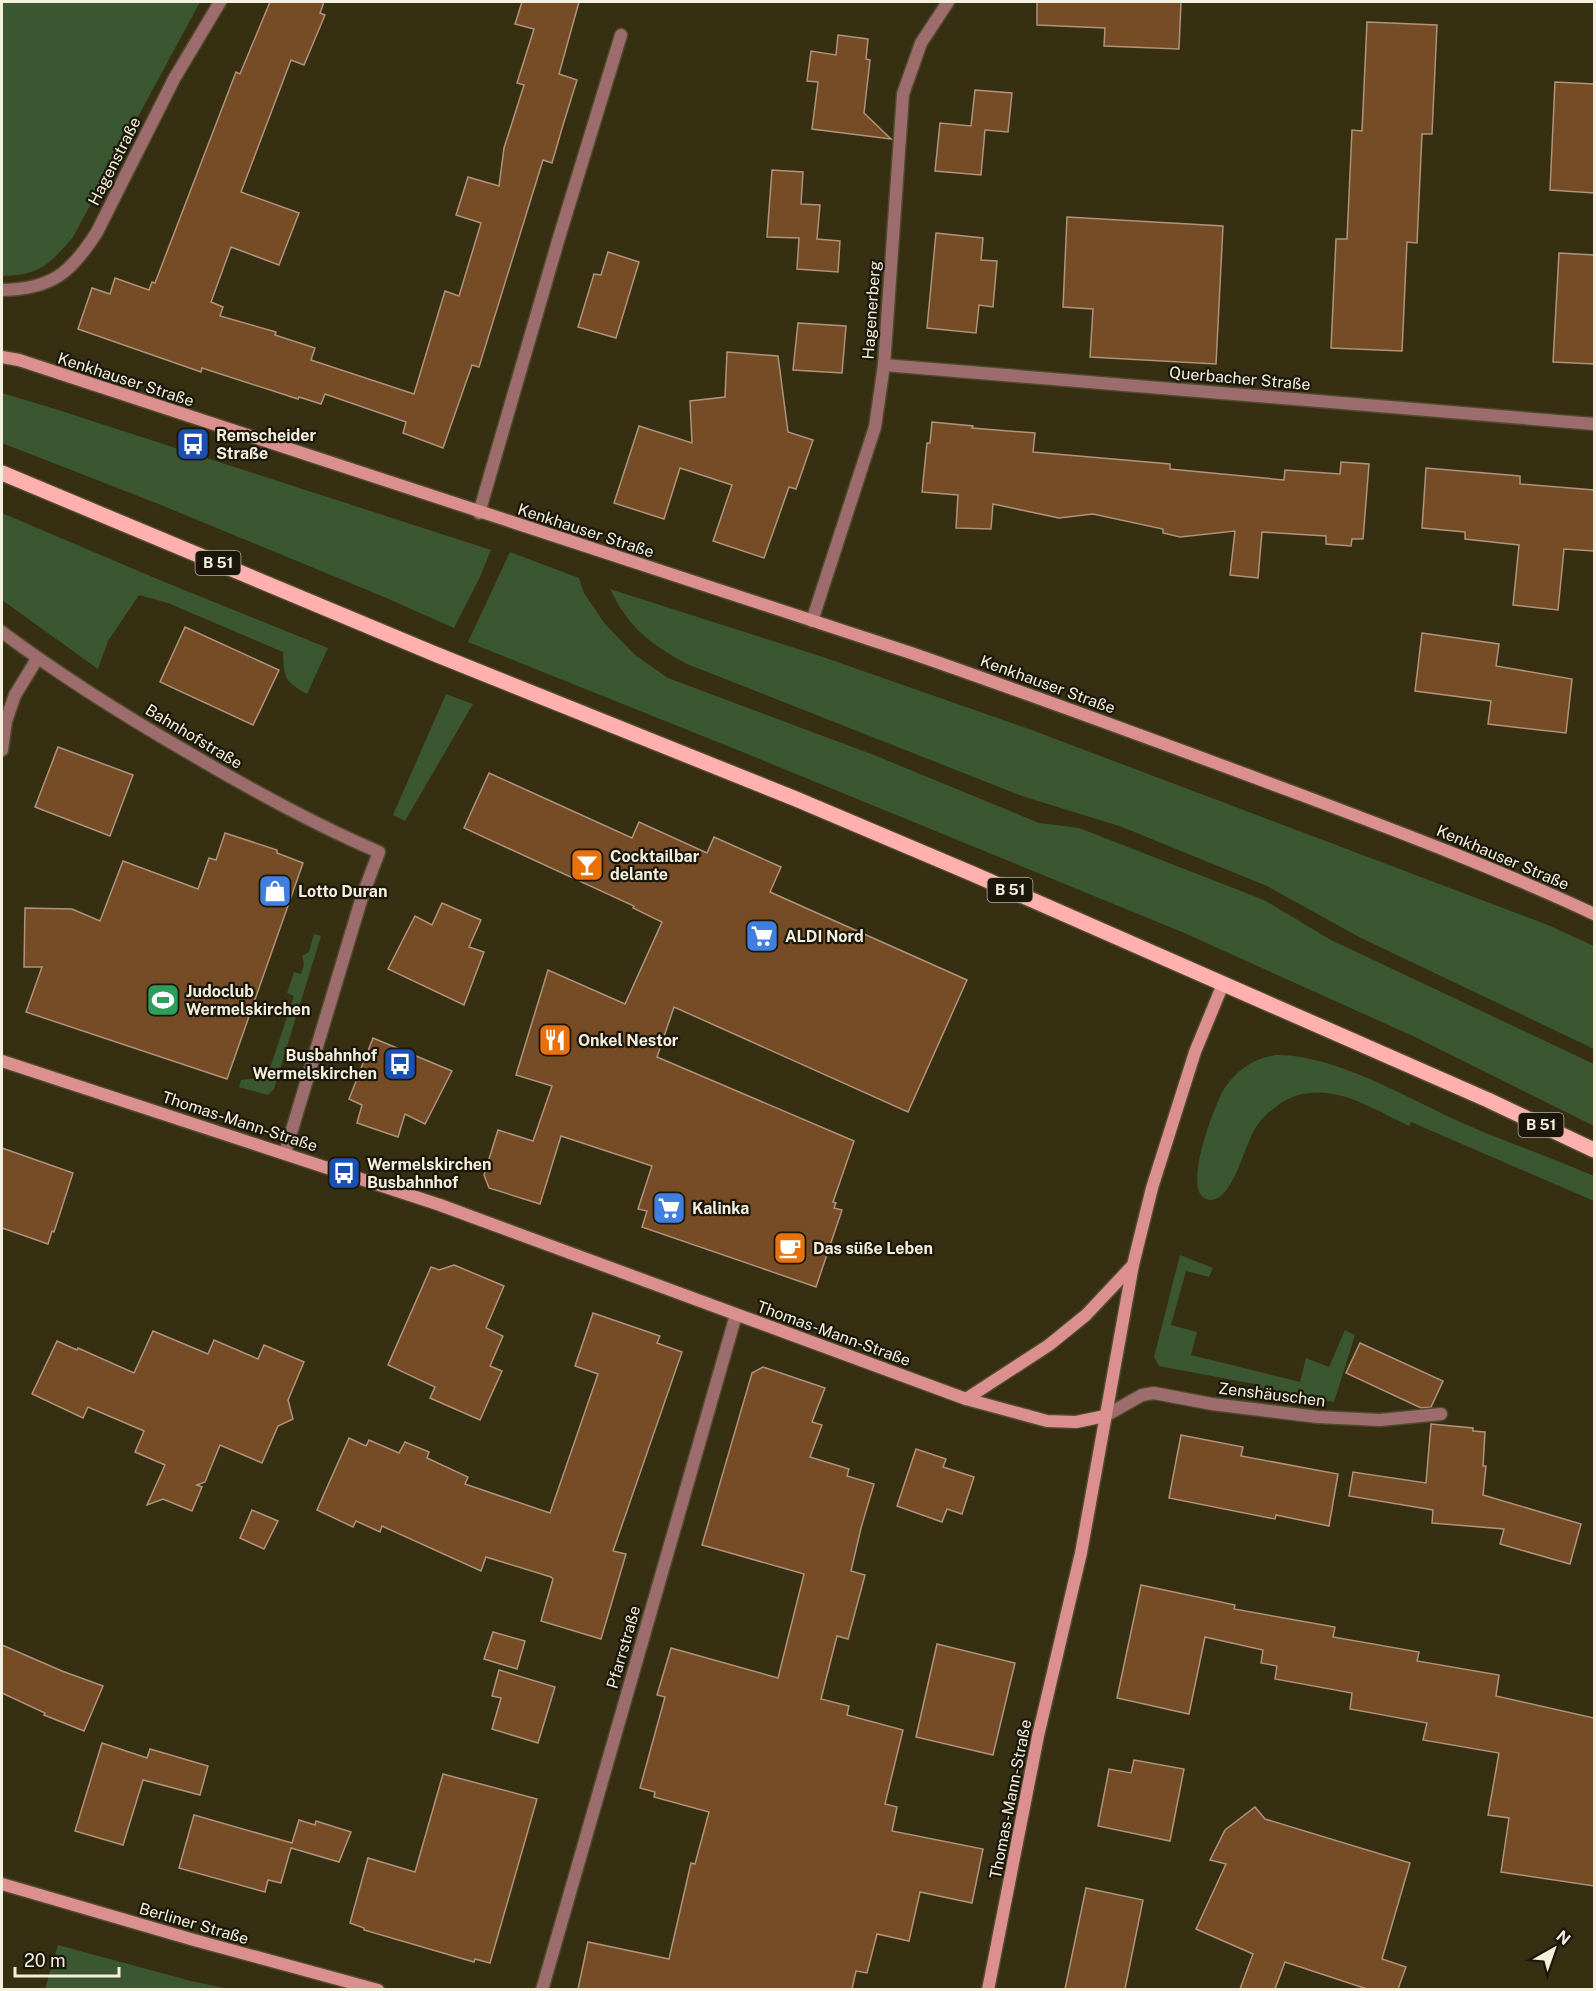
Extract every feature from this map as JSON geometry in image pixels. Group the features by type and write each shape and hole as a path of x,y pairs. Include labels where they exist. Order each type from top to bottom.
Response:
{"main road":[{"name":"B 51","path":"2,473 469,668 796,799 1488,1100 1594,1150"}],"street":[{"name":"Hagenstraße","path":"2,290 22,290 60,277 72,267 85,250 97,232 174,79 220,2"},
{"name":"Hagenerberg","path":"812,621 875,427 884,365 903,94 921,43 948,2"},
{"path":"480,513 558,241 621,35"},
{"name":"Kenkhauser Straße","path":"2,357 812,621 1044,700 1293,792 1518,879 1594,914"},
{"name":"Querbacher Straße","path":"884,365 1594,424"},
{"name":"Bahnhofstraße","path":"2,632 37,659 230,778 322,826 379,852 362,897 285,1153"},
{"path":"2,750 6,721 15,695 37,659"},
{"path":"1105,1416 1132,1265 1152,1188 1195,1052 1223,984"},
{"name":"Thomas-Mann-Straße","path":"2,1061 285,1153 534,1239 966,1399 1047,1421 1076,1422 1105,1416 1082,1553 1038,1736 988,1989"},
{"path":"966,1399 1049,1345 1086,1315 1132,1265"},
{"name":"Pfarrstraße","path":"542,1989 736,1314"},
{"name":"Zenshäuschen","path":"1105,1416 1142,1395 1154,1392 1212,1404 1318,1417 1380,1420 1441,1414"},
{"name":"Berliner Straße","path":"2,1884 194,1940 378,1989"}],"green space":[{"path":"2,2 200,2 73,237 43,267 26,273 2,276"},
{"path":"2,393 491,550 454,628 161,505 2,443"},
{"path":"2,513 328,648 307,694 294,686 287,678 283,652 168,603 139,595 108,641 98,669 2,600"},
{"path":"510,552 579,578 584,593 605,624 635,655 668,678 874,755 1039,823 1079,828 1264,900 1331,940 1594,1064 1594,1126 1415,1037 1182,932 468,642"},
{"path":"610,589 823,657 1029,729 1548,925 1594,946 1594,1049 1359,937 1267,886 1122,827 1022,796 687,664 642,634 617,603"},
{"path":"446,694 473,704 405,821 393,815"},
{"path":"314,934 321,936 274,1089 268,1095 239,1087 241,1080 267,1077 294,996 287,993 294,972 301,974 304,964 302,956 309,952"},
{"path":"1276,1055 1323,1062 1348,1070 1467,1125 1594,1176 1594,1201 1411,1122 1409,1126 1347,1097 1316,1092 1288,1099 1266,1115 1251,1136 1226,1191 1219,1198 1211,1200 1201,1196 1197,1185 1201,1150 1213,1113 1224,1089 1246,1066"},
{"path":"1180,1255 1213,1268 1209,1277 1186,1271 1171,1325 1197,1332 1191,1355 1300,1382 1306,1358 1329,1367 1345,1330 1355,1335 1334,1402 1262,1391 1254,1384 1159,1366 1154,1357"},
{"path":"58,1945 191,1981 229,1989 45,1989"}],"building":[{"path":"270,2 324,2 320,13 325,15 304,65 291,60 241,192 299,213 279,265 231,247 211,302 223,307 220,316 276,332 275,335 315,348 311,360 414,394 445,291 459,296 481,223 456,215 468,177 499,186 504,148 524,85 517,83 534,29 515,24 522,2 579,2 559,74 577,80 552,163 543,160 479,367 472,365 443,448 403,433 406,422 325,394 321,404 299,397 298,399 202,368 201,372 78,329 92,288 110,294 115,278 149,290 152,282 155,283 236,72 240,74"},
{"path":"1037,2 1181,2 1179,49 1104,46 1105,28 1037,25"},
{"path":"1367,22 1437,25 1432,134 1422,134 1417,243 1407,242 1402,351 1331,348 1336,239 1347,239 1352,130 1362,131"},
{"path":"838,35 868,39 866,59 870,60 864,113 891,139 812,129 818,82 807,81 811,51 836,55"},
{"path":"1555,82 1594,84 1594,193 1550,190"},
{"path":"975,90 1012,93 1008,132 985,130 981,175 935,171 940,123 971,126"},
{"path":"772,170 803,172 801,204 820,205 817,239 840,241 838,272 797,269 799,238 767,237"},
{"path":"1067,217 1223,226 1216,364 1090,357 1093,309 1063,307"},
{"path":"936,233 983,238 981,260 997,261 993,307 979,305 976,333 927,328"},
{"path":"608,252 639,262 616,338 578,327 594,274 601,275"},
{"path":"1559,253 1594,255 1594,364 1553,362"},
{"path":"798,323 846,326 842,373 793,370"},
{"path":"727,352 778,356 788,432 813,440 796,489 789,487 764,558 713,541 732,485 680,468 664,519 614,503 639,426 692,443 690,401 725,397"},
{"path":"932,422 1035,433 1033,452 1170,464 1170,469 1284,480 1285,470 1340,474 1341,462 1369,464 1363,539 1352,539 1351,546 1326,544 1326,536 1262,532 1258,578 1230,575 1235,531 1180,537 1163,533 1163,529 1093,514 1059,518 993,504 991,529 956,528 958,495 922,492 927,443 930,443"},
{"path":"1426,468 1520,476 1520,484 1594,490 1594,551 1564,549 1558,610 1513,605 1519,545 1465,539 1465,532 1422,528"},
{"path":"185,627 279,670 253,725 160,682"},
{"path":"1422,633 1499,644 1496,666 1572,679 1566,733 1488,724 1491,701 1415,691"},
{"path":"58,747 133,775 110,836 35,807"},
{"path":"489,773 632,838 639,822 707,853 714,837 781,867 770,892 967,980 908,1112 674,1007 657,1057 854,1141 833,1202 836,1203 834,1208 842,1210 816,1287 642,1227 647,1211 638,1209 652,1166 561,1136 540,1204 489,1188 484,1175 498,1130 533,1141 552,1086 516,1075 548,970 625,1004 662,922 633,908 634,906 464,828"},
{"path":"225,833 277,850 277,853 303,863 227,1079 26,1012 42,967 24,967 25,908 72,909 100,921 123,861 198,889 209,858 216,860"},
{"path":"442,903 481,920 469,947 484,952 464,1005 388,969 415,916 432,925"},
{"path":"373,1038 452,1071 425,1124 405,1114 398,1137 357,1123 362,1105 349,1099"},
{"path":"2,1148 73,1173 48,1244 2,1228"},
{"path":"454,1265 504,1286 486,1328 503,1336 490,1366 502,1371 480,1420 430,1398 435,1387 388,1365 431,1267 439,1270"},
{"path":"593,1313 660,1336 657,1343 682,1352 613,1551 626,1554 601,1639 541,1621 553,1579 551,1577 486,1557 481,1571 382,1526 380,1532 356,1521 353,1527 317,1510 349,1438 366,1446 369,1440 399,1453 405,1442 429,1452 427,1458 468,1477 465,1484 550,1513 598,1374 575,1366"},
{"path":"153,1331 208,1354 214,1340 258,1359 264,1345 304,1362 288,1400 293,1419 278,1426 262,1463 220,1445 205,1482 197,1485 202,1487 192,1511 163,1499 147,1505 165,1465 135,1452 144,1431 88,1407 83,1418 32,1394 57,1341 134,1373"},
{"path":"1360,1343 1443,1381 1431,1407 1421,1408 1346,1373"},
{"path":"763,1367 825,1388 812,1422 822,1425 810,1457 849,1469 847,1476 874,1484 851,1571 865,1575 848,1639 837,1636 821,1699 849,1706 847,1715 903,1730 885,1804 897,1807 892,1831 983,1849 972,1903 920,1892 909,1941 877,1934 867,1973 856,1971 852,1989 578,1989 588,1942 669,1959 691,1863 695,1864 709,1812 654,1797 655,1792 640,1788 665,1697 657,1695 671,1648 778,1678 804,1574 702,1545 752,1373"},
{"path":"1431,1424 1473,1428 1473,1431 1485,1432 1483,1466 1486,1466 1483,1495 1581,1524 1570,1564 1500,1544 1504,1529 1432,1523 1433,1510 1349,1496 1353,1472 1426,1483"},
{"path":"1181,1435 1243,1447 1241,1456 1338,1474 1329,1526 1276,1515 1275,1519 1169,1498"},
{"path":"916,1449 946,1459 943,1467 974,1477 962,1514 947,1509 942,1522 897,1506"},
{"path":"252,1510 278,1521 264,1549 240,1538"},
{"path":"1141,1585 1235,1605 1234,1609 1335,1627 1333,1637 1419,1652 1417,1661 1499,1675 1496,1696 1594,1718 1594,1886 1501,1872 1509,1818 1488,1815 1499,1753 1423,1740 1427,1723 1350,1709 1352,1693 1275,1679 1277,1666 1261,1663 1263,1650 1205,1637 1189,1714 1117,1698"},
{"path":"493,1632 525,1641 517,1669 484,1659"},
{"path":"937,1644 1015,1663 993,1755 916,1737"},
{"path":"2,1645 103,1686 84,1731 44,1715 45,1713 2,1693"},
{"path":"499,1670 555,1687 538,1743 492,1729 501,1698 492,1696"},
{"path":"102,1743 147,1758 150,1749 208,1766 200,1795 143,1780 123,1845 75,1831"},
{"path":"1134,1760 1184,1769 1170,1841 1098,1826 1109,1769 1131,1773"},
{"path":"443,1774 537,1799 490,1963 475,1959 474,1962 364,1930 350,1923 368,1858 415,1872"},
{"path":"1255,1807 1265,1819 1410,1863 1382,1959 1406,1967 1398,1989 1367,1989 1285,1962 1275,1989 1240,1989 1253,1954 1196,1929 1226,1864 1210,1860 1225,1830"},
{"path":"194,1815 292,1843 299,1820 315,1825 316,1821 351,1832 339,1862 291,1848 281,1883 268,1880 265,1892 179,1868"},
{"path":"1086,1888 1143,1900 1125,1989 1065,1989"}],"place":[{"name":"Remscheider Straße","path":"193,444"},
{"name":"Cocktailbar delante","path":"587,865"},
{"name":"Lotto Duran","path":"275,891"},
{"name":"ALDI Nord","path":"762,936"},
{"name":"Judoclub Wermelskirchen","path":"163,1000"},
{"name":"Onkel Nestor","path":"555,1040"},
{"name":"Busbahnhof Wermelskirchen","path":"400,1064"},
{"name":"Wermelskirchen Busbahnhof","path":"344,1173"},
{"name":"Kalinka","path":"669,1208"},
{"name":"Das süße Leben","path":"790,1248"}]}
